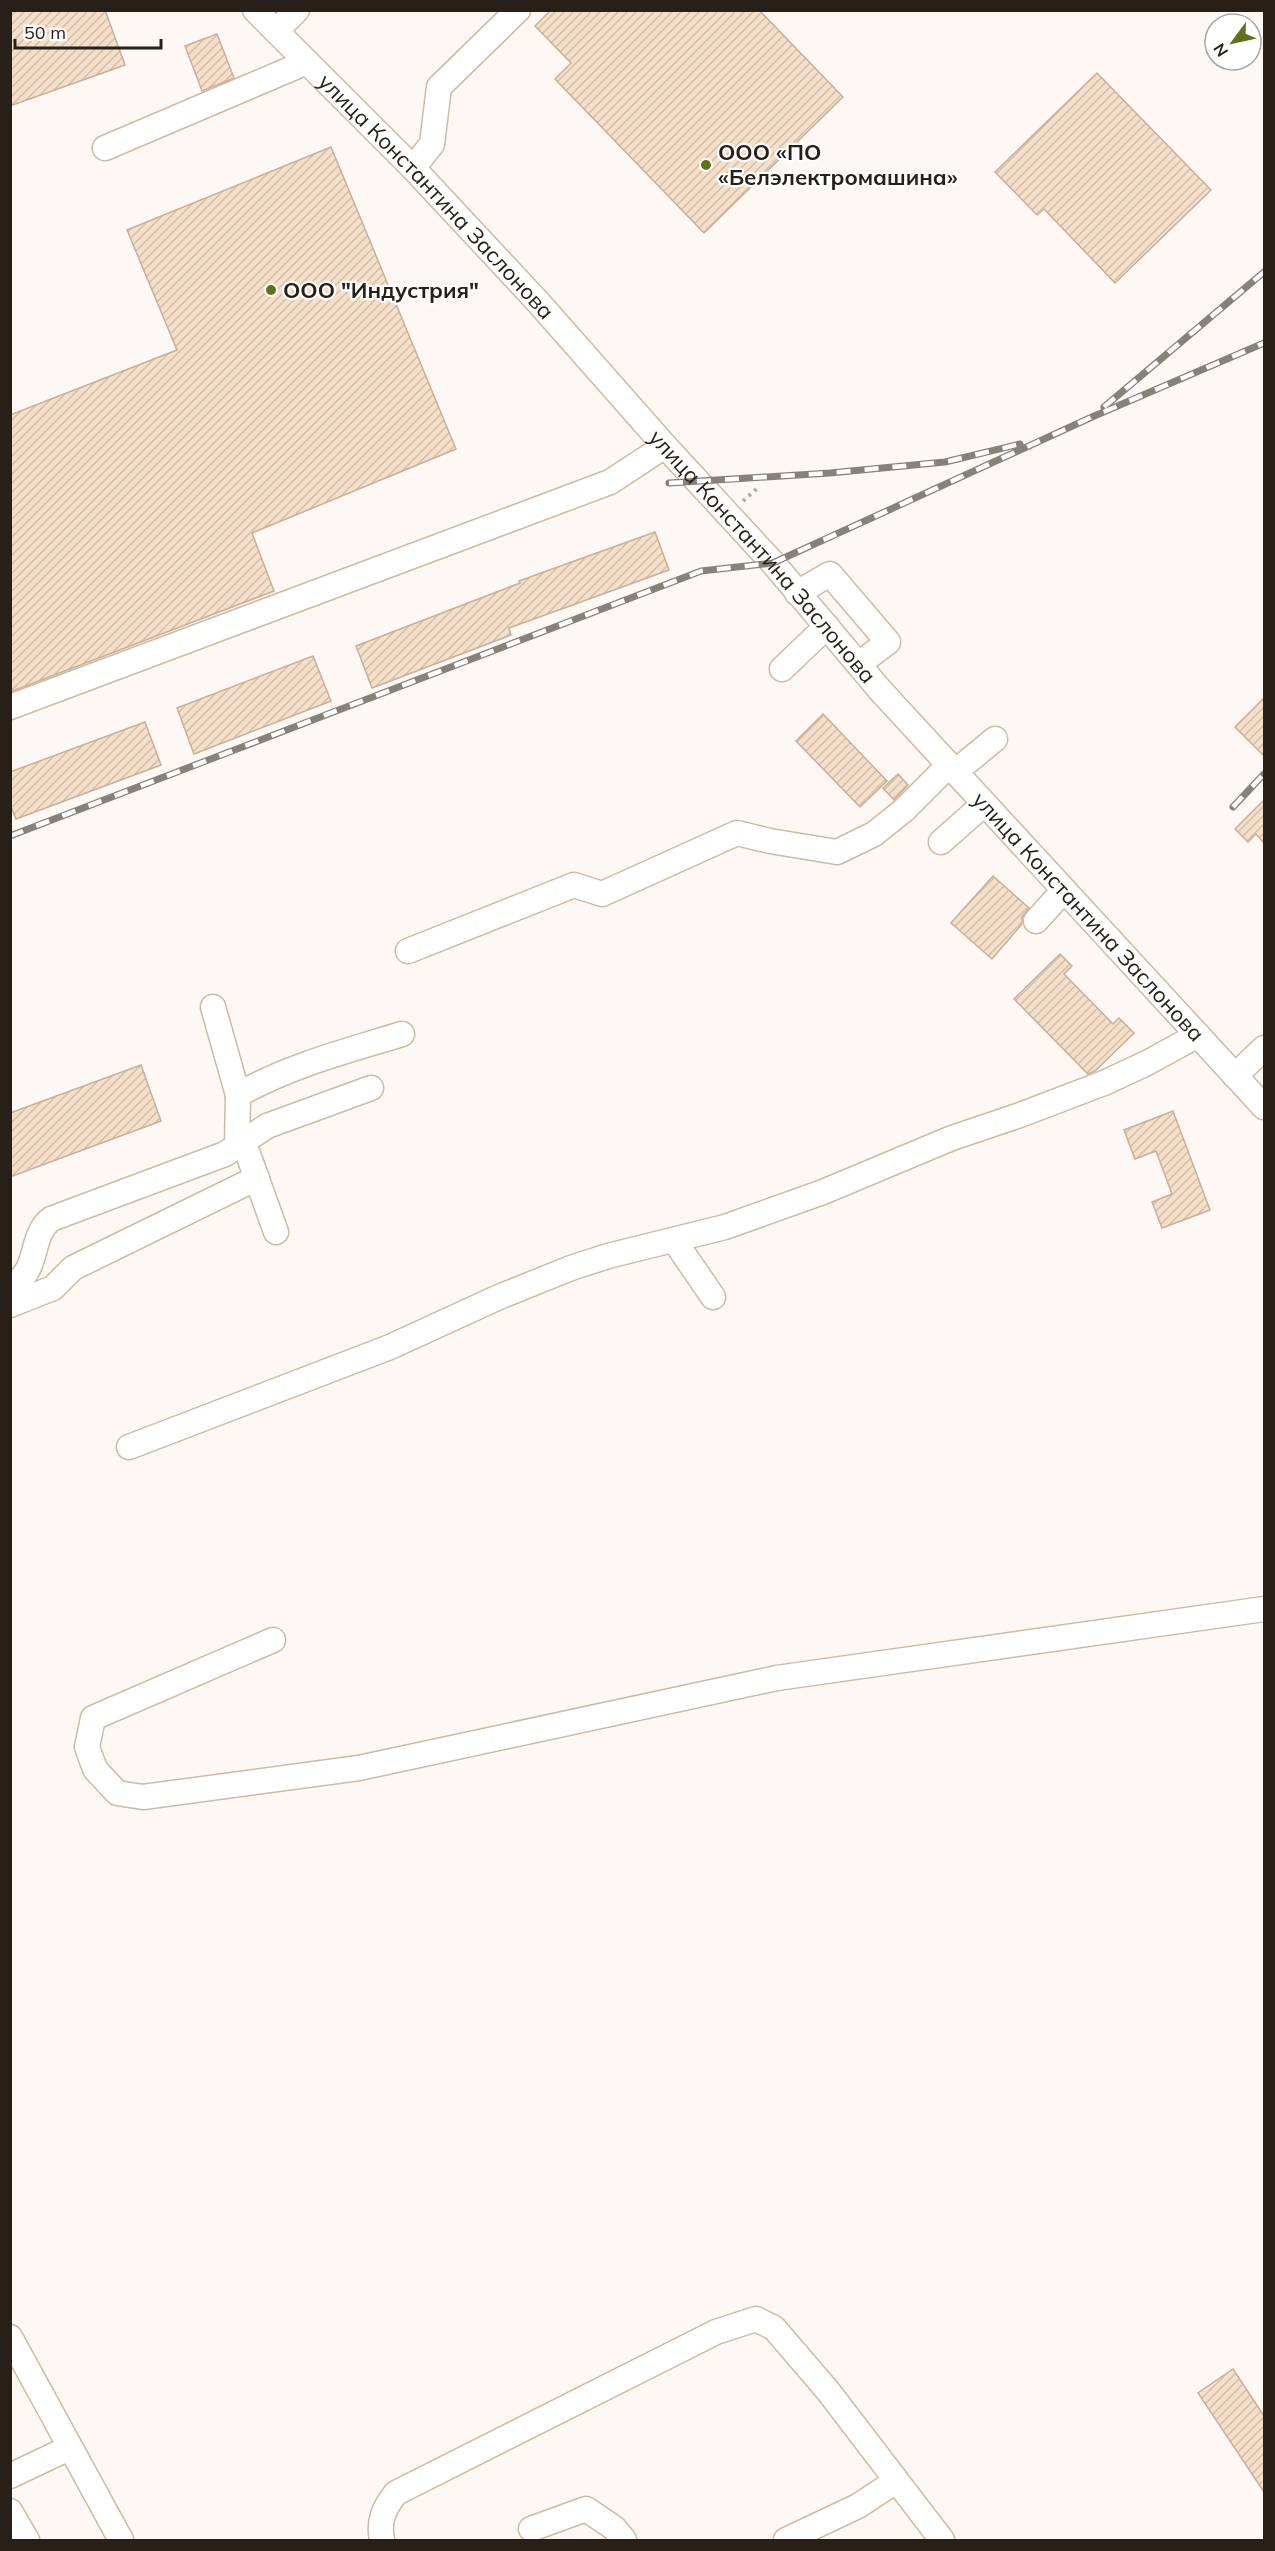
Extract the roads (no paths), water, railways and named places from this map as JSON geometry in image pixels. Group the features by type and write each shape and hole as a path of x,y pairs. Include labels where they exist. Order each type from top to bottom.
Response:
{"street":[{"name":"улица Константина Заслонова","path":"255,10 413,168 538,302 797,592 880,690 1264,1107"},
{"path":"276,31 297,10"},
{"path":"413,168 432,144 439,87 518,10"},
{"path":"105,148 307,62"},
{"path":"10,708 610,482 665,446"},
{"path":"797,592 830,574 888,642 859,664"},
{"path":"782,669 827,627"},
{"path":"408,951 574,885 602,894 737,833 837,852 874,834 952,769 995,739"},
{"path":"941,842 984,804"},
{"path":"1036,921 1064,890"},
{"path":"213,1007 238,1095 243,1150 257,1178 276,1232"},
{"path":"238,1095 256,1084 334,1055 402,1034"},
{"path":"129,1447 390,1347 499,1297 571,1268 772,1211 952,1138 1082,1092 1148,1063 1198,1035"},
{"path":"1235,1076 1264,1048"},
{"path":"10,1286 24,1277 29,1270 34,1260 39,1231 51,1218 225,1154 243,1150 267,1126 371,1088"},
{"path":"10,1305 52,1288 73,1268 257,1178"},
{"path":"674,1240 713,1297"},
{"path":"273,1640 93,1718 87,1747 95,1769 117,1793 143,1797 360,1768 777,1678 1264,1609"},
{"path":"382,2541 381,2520 386,2506 396,2493 716,2332 756,2319 774,2328 828,2391 942,2541"},
{"path":"10,2337 121,2541"},
{"path":"10,2476 69,2448"},
{"path":"786,2541 858,2506 896,2481"},
{"path":"531,2529 586,2509 614,2528 624,2541"},
{"path":"10,2511 27,2541"}],"railway":[{"path":"1104,407 1264,272"},
{"path":"10,836 701,571 773,563 1092,417 1264,343"},
{"path":"669,483 830,473 945,462 1020,444"},
{"path":"1233,807 1264,774"}],"place":[{"name":"ООО «ПО «Белэлектромашина»","path":"706,165"},
{"name":"ООО \"Индустрия\"","path":"271,290"}]}
